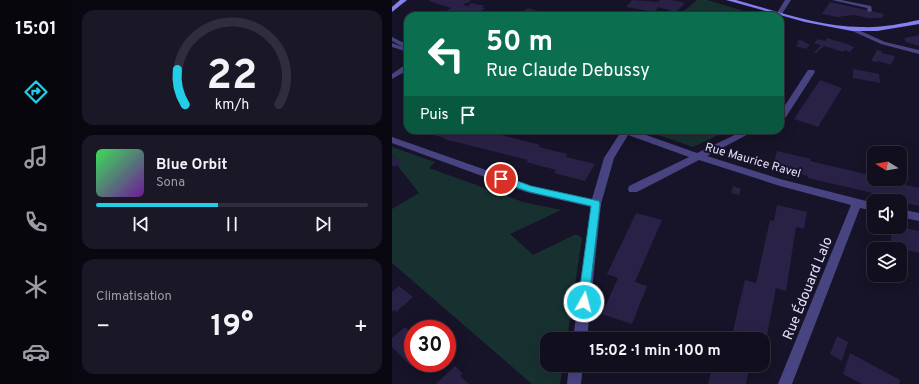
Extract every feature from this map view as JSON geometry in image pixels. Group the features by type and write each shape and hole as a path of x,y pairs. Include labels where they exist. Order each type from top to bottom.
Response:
{"main road":[{"path":"392,10 404,0"},
{"path":"729,0 769,12"},
{"path":"784,16 852,29 877,29 919,22"}],"street":[{"path":"781,12 788,0"},
{"path":"852,29 883,43 919,52"},
{"path":"392,77 404,70"},
{"path":"784,113 811,72"},
{"path":"581,332 596,204 609,158 625,134"},
{"name":"Rue Maurice Ravel","path":"635,134 697,157 867,205"},
{"path":"633,189 744,134"},
{"path":"392,140 530,189 596,204"},
{"name":"Rue Édouard Lalo","path":"785,384 857,203"},
{"path":"907,215 919,218"},
{"path":"574,384 575,372"}],"lane":[{"path":"834,0 869,7 870,11"},
{"path":"392,39 404,46"},
{"path":"392,45 404,47"}],"green space":[{"path":"697,0 707,0 748,12 683,12"},
{"path":"656,134 721,134 693,147"},
{"path":"392,147 435,162 429,168 523,202 561,210 510,234 533,255 574,235 578,235 582,238 568,332 540,332 540,372 562,372 560,384 532,384 392,263 392,209 419,193 397,165 401,162 392,155"}],"building":[{"path":"469,0 471,1 463,5 468,6 471,3 485,6 481,8 485,8 480,12 452,12 447,11 451,8 429,1"},
{"path":"632,0 658,2 660,0 671,0 685,3 676,12 658,7 655,12 626,7"},
{"path":"830,2 884,14 882,18 868,18 854,15 837,17 822,14"},
{"path":"528,8 540,12 522,12"},
{"path":"919,35 919,46 906,42 904,38"},
{"path":"827,38 854,47 850,52 845,50 844,52 824,46 814,53 821,45 814,43 818,39 825,41"},
{"path":"800,40 810,45 806,49 795,46 798,44 797,41"},
{"path":"877,50 882,51 881,53 895,56 891,65 878,61 871,61"},
{"path":"853,69 879,74 880,83 853,78"},
{"path":"820,80 842,88 818,127 794,119"},
{"path":"430,134 498,134 540,145 539,147 567,154 566,157 595,164 585,181 554,173 556,170 526,162 528,160 444,139 445,138"},
{"path":"777,151 811,159 810,161 867,174 867,186 907,185 919,188 919,206 907,203 907,194 877,194 808,178 808,176 773,167"},
{"path":"392,155 402,162 394,167 392,165"},
{"path":"733,186 741,189 739,195 731,193"},
{"path":"777,205 807,212 804,229 796,227 786,291 776,288 768,332 733,332 745,280 756,283 770,220 774,221"},
{"path":"636,213 662,220 635,282 647,286 632,324 602,314 618,278 607,274"},
{"path":"907,228 919,231 919,253 907,250 907,242 891,242 891,234 907,234"},
{"path":"399,286 413,297 396,312 395,310 392,312 392,292"},
{"path":"404,328 404,359 392,347 392,338"},
{"path":"837,336 848,342 842,361 830,354"},
{"path":"850,353 900,380 899,384 862,384 843,374"},
{"path":"456,367 463,374 460,376 469,384 436,384 449,372 456,372"},
{"path":"711,372 748,372 746,384 708,384"}],"route":[{"path":"501,179 530,189 596,204 584,302"}]}
